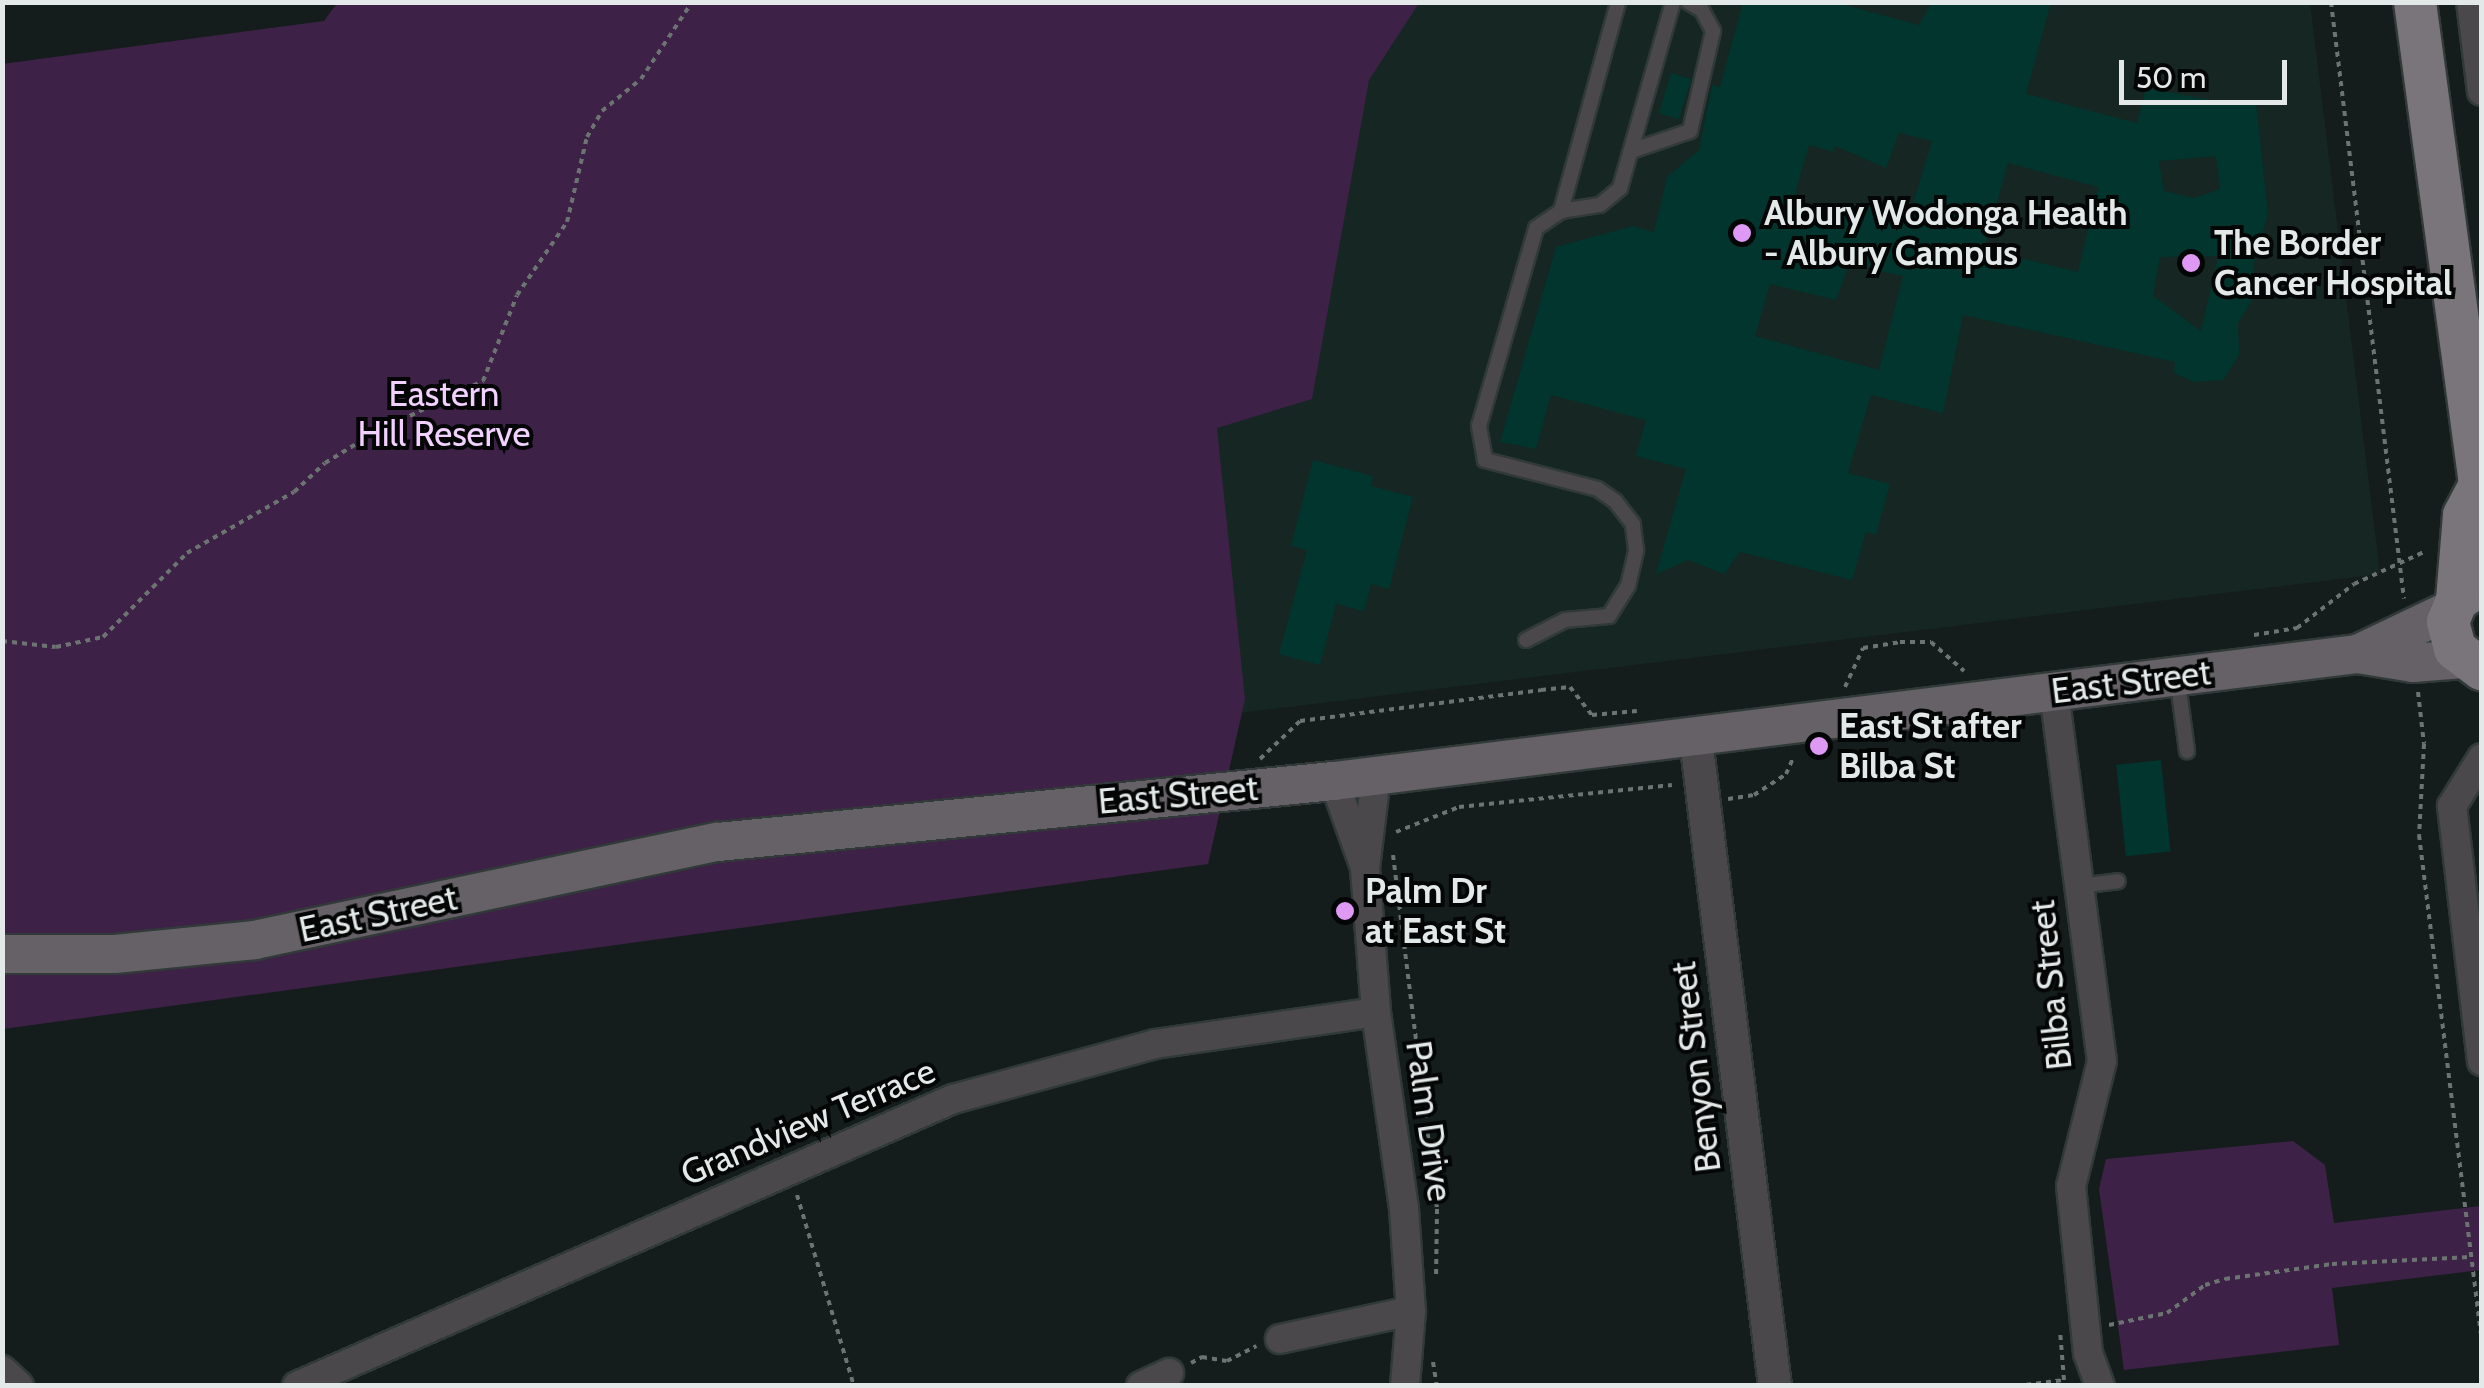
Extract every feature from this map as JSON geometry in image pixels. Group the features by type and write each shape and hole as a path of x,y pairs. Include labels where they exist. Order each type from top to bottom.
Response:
{"main road":[{"path":"2414,2 2479,496 2464,515 2463,598 2449,636 2474,671"},
{"name":"East Street","path":"2358,654 2463,598"},
{"name":"East Street","path":"2,954 115,954 255,940 718,842 1334,782 2358,654 2474,671"}],"street":[{"path":"2471,2 2482,90"},
{"name":"Bilba Street","path":"2054,692 2102,1062 2071,1186 2088,1352 2100,1386"},
{"name":"Benyon Street","path":"1696,739 1775,1386"},
{"path":"2482,758 2452,806 2482,1061"},
{"name":"Palm Drive","path":"1376,776 1366,868 1376,1012 1404,1209 1411,1312 1405,1385"},
{"name":"Palm Drive","path":"1334,782 1366,868"},
{"name":"Grandview Terrace","path":"296,1386 953,1099 1020,1078 1208,1034 1376,1012"},
{"path":"1280,1339 1411,1312"},
{"path":"2,1370 19,1386"},
{"path":"1141,1386 1169,1374"}],"lane":[{"path":"1561,210 1618,2"},
{"path":"1526,640 1565,620 1609,616 1628,586 1636,550 1633,524 1598,489 1485,460 1479,426 1536,228 1561,210 1613,198 1631,151 1673,2"},
{"path":"1631,151 1690,131 1713,31 1702,10 1688,2"},
{"path":"2177,675 2187,752"},
{"path":"2079,886 2118,881"}],"path":[{"path":"2,641 56,648 103,638 187,553 294,492 325,462 374,433 483,380 517,295 567,222 586,138 602,111 641,79 692,2"},
{"path":"1393,839 1414,820 1538,795 1669,782 1678,807 1754,795 1792,768 1793,751"},
{"path":"1392,850 1437,1209 1435,1283"},
{"path":"790,1171 854,1386"},
{"path":"2112,1324 2167,1313 2205,1285 2225,1279 2332,1264 2471,1257"},
{"path":"1169,1374 1202,1357 1226,1361 1280,1339"},
{"path":"1433,1351 1437,1386"},
{"path":"2016,1386 2064,1380"}],"shaded area":[{"name":"Albury Wodonga Health - Albury Campus","path":"1298,2 2310,3 2380,574 1207,717 1118,25"}],"green space":[{"name":"Eastern Hill Reserve","path":"338,2 1419,3 1369,80 1312,399 1217,428 1245,699 1208,864 3,1029 2,64 324,21"},
{"path":"2293,1141 2325,1165 2334,1223 2481,1206 2481,1270 2332,1288 2339,1345 2124,1370 2099,1189 2106,1159"}],"building":[{"path":"1743,2 1834,2 1919,25 1932,2 2051,2 2026,94 2137,123 2146,88 2232,104 2256,102 2268,214 2253,266 2255,295 2238,323 2239,355 2223,380 2194,382 2174,373 2175,362 1963,315 1943,413 1871,395 1848,473 1890,484 1876,535 1866,532 1852,580 1740,552 1724,574 1688,560 1656,574 1686,469 1636,456 1646,420 1551,395 1536,449 1500,442 1556,247 1633,226 1654,232 1667,177 1699,150 1712,85 1720,87","holes":["1899,133 1932,141 1908,220 1858,202 1852,216 1793,201 1809,145 1834,152 1835,146 1886,168","2216,156 2220,189 2194,198 2164,191 2159,161","2008,163 2098,187 2078,272 1984,249","2218,256 2201,331 2153,296 2160,257","1849,265 1903,276 1879,370 1755,336 1770,284 1836,300"]},
{"path":"1671,73 1691,79 1679,119 1659,113"},
{"path":"1313,460 1373,476 1371,486 1413,497 1389,589 1371,584 1364,611 1336,604 1320,665 1279,654 1307,550 1291,546"},
{"path":"2161,760 2171,851 2126,856 2116,765"}],"place":[{"name":"Albury Wodonga Health - Albury Campus","path":"1742,233"},
{"name":"The Border Cancer Hospital","path":"2191,263"},
{"name":"East St after Bilba St","path":"1819,746"},
{"name":"Palm Dr at East St","path":"1345,911"}]}
